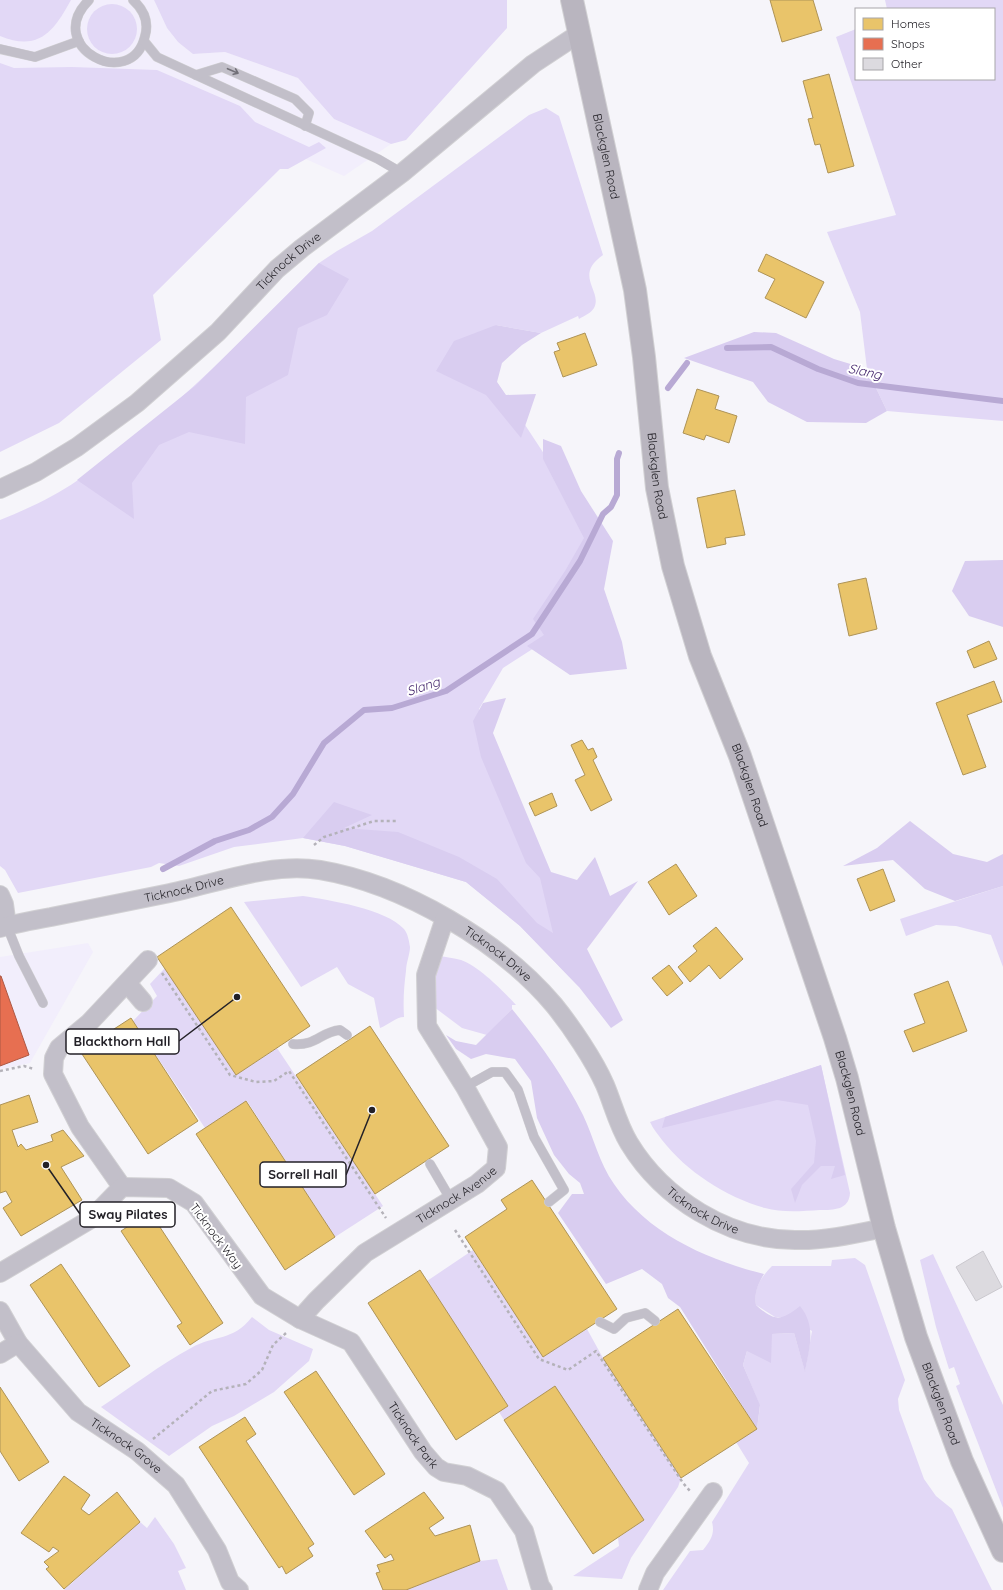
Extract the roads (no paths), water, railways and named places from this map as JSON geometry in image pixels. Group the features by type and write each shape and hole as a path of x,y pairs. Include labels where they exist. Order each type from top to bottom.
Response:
{"street":[{"name":"Blackglen Road","path":"572,0 635,290 644,357 658,488 673,566 698,649 740,756 830,1023 847,1078 884,1228 916,1337 962,1461 1003,1551"},
{"name":"Ticknock Drive","path":"0,489 36,472 77,447 137,403 218,332 277,270 297,252 402,173 533,64 580,33"},
{"name":"Ticknock Drive","path":"4,927 168,894 221,880 284,869 319,870 359,880 401,895 445,918 490,946 522,972 554,1006 585,1050 603,1082 628,1141 640,1159 663,1184 689,1205 724,1225 753,1235 776,1239 814,1240 884,1228"},
{"path":"0,895 4,904 4,927"},
{"name":"Ticknock Avenue","path":"300,1319 316,1301 365,1253 476,1184 496,1168 498,1147 465,1087 428,1026 426,975 445,918"},
{"path":"0,1273 91,1219 122,1187 80,1127 53,1074 54,1058 59,1048 89,1023 148,960"},
{"path":"127,983 144,1002"},
{"name":"Ticknock Way","path":"122,1187 169,1188 194,1203 262,1296 300,1319"},
{"name":"Ticknock Grove","path":"0,1310 18,1343 78,1412 137,1451 176,1485 217,1550 230,1582 239,1590"},
{"name":"Ticknock Park","path":"300,1319 351,1342 423,1452 436,1467 444,1472 467,1476 497,1491 524,1531 540,1586 543,1590"},
{"path":"0,1354 18,1343"},
{"path":"648,1590 655,1573 708,1498"}],"lane":[{"path":"89,0 82,7 77,18 76,30 79,41 85,51 95,58 106,62 118,62 129,58 138,51 144,41 147,30 146,19 142,9 133,0"},
{"path":"0,49 35,57 79,41"},
{"path":"144,41 157,57 378,159 402,173"},
{"path":"196,76 222,67 295,99 309,113 305,126"},
{"path":"4,927 44,1003"},
{"path":"293,1044 305,1045 318,1040 330,1031 340,1030 347,1035"},
{"path":"465,1087 492,1072 505,1072 518,1090 534,1137 564,1190 549,1202"},
{"path":"430,1164 451,1200"},
{"path":"600,1322 614,1328 626,1318 644,1313 655,1321"}],"waterway":[{"name":"Slang","path":"727,348 771,347 818,369 858,383 1003,401"},
{"name":"Slang","path":"668,388 687,363"},
{"name":"Slang","path":"163,869 215,841 249,830 272,817 293,794 324,743 364,710 392,708 446,691 532,634 580,561 603,514 611,507 617,495 617,459 619,453"}],"place":[{"name":"Blackthorn Hall","path":"237,997"},
{"name":"Sorrell Hall","path":"372,1110"},
{"name":"Sway Pilates","path":"46,1165"}]}
